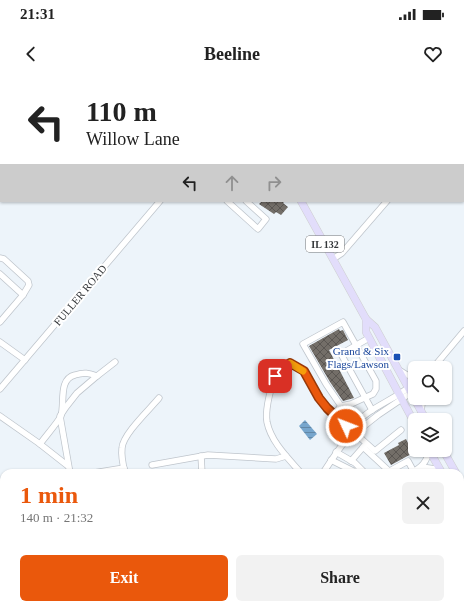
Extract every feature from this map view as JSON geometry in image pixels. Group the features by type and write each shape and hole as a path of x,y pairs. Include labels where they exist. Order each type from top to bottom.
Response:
{"main road":[{"name":"IL 132","path":"302,202 366,319 375,327 398,370 408,384"},
{"name":"IL 132","path":"366,319 366,332 409,413"},
{"name":"IL 132","path":"418,405 421,411"},
{"path":"433,457 440,469"},
{"path":"447,457 454,469"}],"street":[{"name":"FULLER ROAD","path":"0,389 159,202"},
{"path":"228,202 258,229 266,219 247,202"},
{"path":"333,259 342,253 385,202"},
{"path":"0,258 4,259 28,281 29,285 23,295 0,322"},
{"path":"0,274 23,295"},
{"path":"334,414 341,406 365,398 373,394 376,389 376,381 343,322 303,344 326,384 341,406"},
{"path":"439,361 464,331"},
{"path":"369,338 341,354 372,410"},
{"path":"0,342 25,360"},
{"path":"40,444 77,393 114,362"},
{"path":"297,469 274,440 266,419 268,403 275,376 277,372 290,363 304,371 319,398 352,432 363,447 384,469"},
{"path":"398,370 408,375"},
{"path":"69,469 60,416 64,386 68,378 71,376 81,373 88,373 97,376"},
{"path":"325,469 336,452 352,432 356,423 372,410 408,392"},
{"path":"352,432 359,430 400,397"},
{"path":"124,469 122,454 123,443 128,434 159,398"},
{"path":"421,411 422,405"},
{"path":"0,416 68,466"},
{"path":"363,447 375,451 401,430"},
{"path":"352,461 363,447"},
{"path":"336,452 352,461 361,469"},
{"path":"152,465 214,454 276,459 286,456"},
{"path":"200,456 202,469"},
{"path":"427,457 422,468 435,469"},
{"path":"331,460 349,469"},
{"path":"393,469 408,461 411,469"}],"water":[{"path":"305,420 317,434 310,440 299,426"}],"building":[{"path":"261,202 284,202 283,203 288,207 281,215 276,212 274,214 259,204"},
{"path":"339,329 340,331 343,330 348,340 329,350 354,398 343,401 309,346"},
{"path":"406,439 408,443 408,456 391,465 384,453 399,445 398,443"}],"slow traffic":[{"path":"286,366 290,363 303,371"}],"place":[{"name":"Grand & Six Flags/Lawson","path":"397,357"}],"route":[{"path":"275,376 277,372 290,363 304,371 315,393 327,408 346,426"}]}
